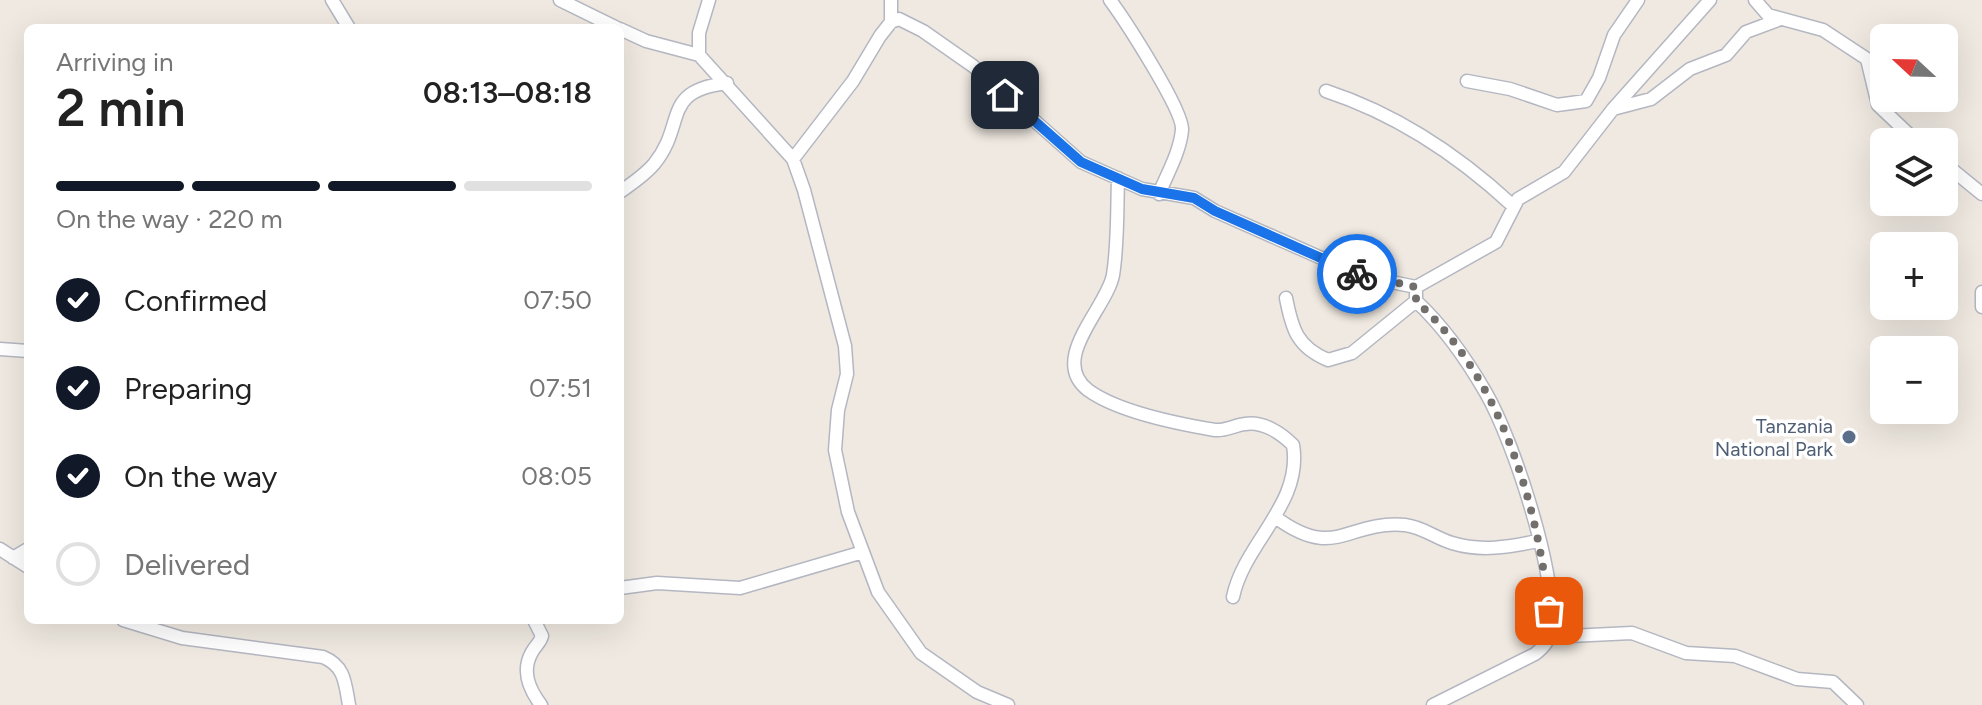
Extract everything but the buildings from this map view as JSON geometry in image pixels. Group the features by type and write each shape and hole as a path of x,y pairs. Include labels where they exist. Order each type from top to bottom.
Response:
{"street":[{"path":"332,0 347,24"},
{"path":"560,0 608,24"},
{"path":"699,55 699,33 709,0"},
{"path":"793,159 853,81 891,22 891,0"},
{"path":"1110,0 1141,45 1181,119 1178,147 1159,194"},
{"path":"1467,81 1510,89 1557,105 1586,101 1599,78 1614,35 1638,0"},
{"path":"891,22 899,19 923,31 973,66 1081,162 1159,194 1194,198 1215,211 1362,276 1416,287 1434,273 1496,242 1512,205 1564,172 1613,109 1710,0"},
{"path":"1755,0 1760,9 1778,20 1823,30 1867,59 1878,105 1902,128"},
{"path":"1613,109 1651,99 1690,69 1726,55 1746,32 1778,20"},
{"path":"624,32 646,41 699,55 793,159 845,346 847,374 838,410 835,450 848,512 878,592 921,653 977,692 1008,705"},
{"path":"624,189 655,164 685,99 698,87 727,83"},
{"path":"1326,91 1369,105 1414,131 1512,205"},
{"path":"1958,174 1982,194"},
{"path":"1118,178 1112,280 1078,343 1075,365 1078,379 1098,396 1162,419 1223,430 1247,423 1282,435 1293,445 1294,476 1275,517 1248,555 1233,597"},
{"path":"1416,287 1416,301 1440,326 1487,395 1524,483 1547,593 1549,637 1535,654 1433,705"},
{"path":"1982,292 1982,307"},
{"path":"1286,298 1292,329 1301,345 1328,360 1352,353 1416,301"},
{"path":"0,349 24,351"},
{"path":"1275,517 1309,538 1325,539 1394,525 1425,529 1451,543 1472,547 1501,549 1538,541"},
{"path":"0,549 24,565"},
{"path":"13,558 24,551"},
{"path":"624,588 670,583 740,588 863,552"},
{"path":"136,624 182,638 323,657 336,662 342,671 349,705"},
{"path":"536,624 542,636 528,661 526,672 528,685 541,705"},
{"path":"1549,637 1632,633 1686,653 1735,656 1797,679 1833,682 1857,705"},
{"path":"1465,691 1472,705"}],"way so far":[{"path":"1357,274 1416,287 1416,301 1459,351 1487,395 1524,483 1544,567 1549,611"}],"place":[{"name":"Tanzania National Park","path":"1849,437"}],"route":[{"path":"1005,95 1081,162 1142,189 1194,198 1215,211 1357,274"}]}
